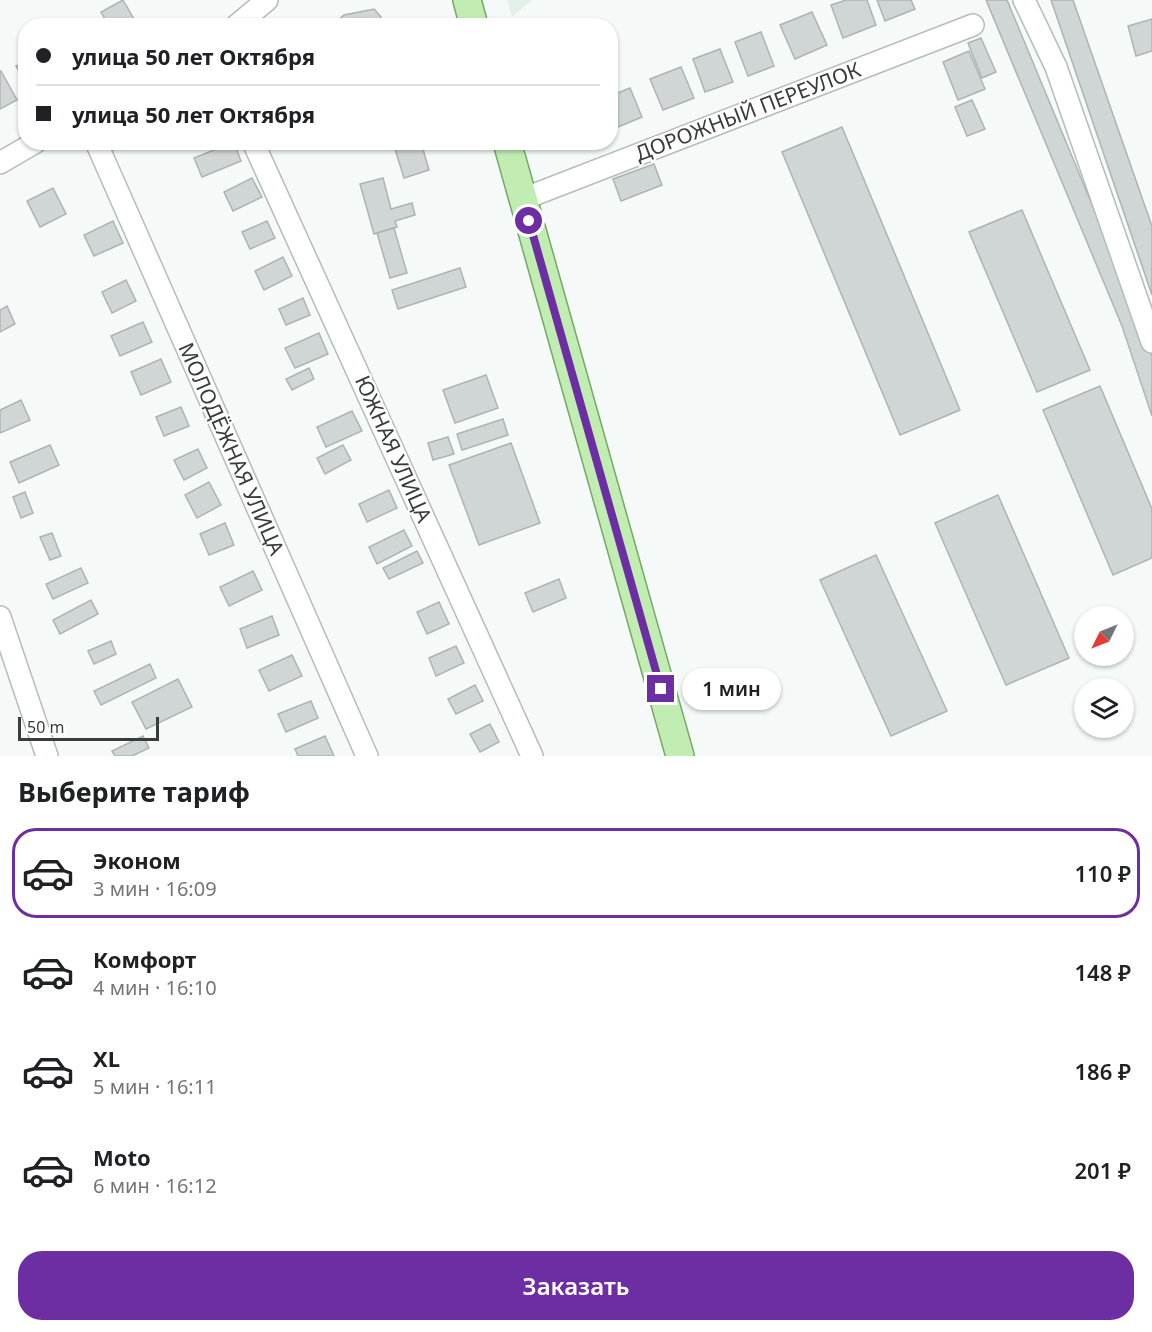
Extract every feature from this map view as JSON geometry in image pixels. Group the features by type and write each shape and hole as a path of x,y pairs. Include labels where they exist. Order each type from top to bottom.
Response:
{"main road":[{"path":"466,0 472,18"},
{"path":"509,150 680,756"}],"street":[{"path":"246,18 267,0"},
{"path":"1024,0 1056,67 1152,342"},
{"name":"ДОРОЖНЫЙ ПЕРЕУЛОК","path":"523,199 972,25"},
{"path":"0,163 22,150"},
{"name":"МОЛОДЁЖНАЯ УЛИЦА","path":"100,150 367,756"},
{"name":"ЮЖНАЯ УЛИЦА","path":"257,150 532,756"},
{"path":"0,619 47,756"}],"shaded area":[{"path":"507,0 532,0 512,17"}],"building":[{"path":"123,0 133,18 104,18 101,12"},
{"path":"846,0 867,0 876,25 843,38 831,5"},
{"path":"877,0 911,0 915,9 885,21"},
{"path":"986,0 1007,0 1140,320 1152,356 1152,416 1122,326"},
{"path":"1051,0 1073,0 1152,226 1152,295"},
{"path":"374,9 381,17 341,18 344,15"},
{"path":"812,12 827,45 795,59 780,25"},
{"path":"1152,19 1152,51 1136,56 1128,26"},
{"path":"761,32 774,66 748,76 735,42"},
{"path":"981,38 996,72 982,78 968,43"},
{"path":"720,49 733,82 705,92 693,59"},
{"path":"969,51 985,89 958,100 943,62"},
{"path":"681,67 694,98 663,110 650,79"},
{"path":"0,72 17,100 0,109"},
{"path":"630,88 642,117 618,127 618,93"},
{"path":"972,100 985,129 967,136 955,107"},
{"path":"842,127 960,410 900,435 782,152"},
{"path":"214,150 237,150 241,161 202,177 194,158"},
{"path":"395,150 423,150 429,170 404,178"},
{"path":"654,164 662,185 621,201 613,179"},
{"path":"252,178 262,197 233,211 224,192"},
{"path":"383,178 391,209 412,203 415,215 395,221 397,227 374,234 360,184"},
{"path":"53,188 66,214 40,227 27,201"},
{"path":"1022,210 1090,370 1037,392 969,232"},
{"path":"113,221 123,243 94,256 84,235"},
{"path":"267,221 275,238 250,249 242,232"},
{"path":"394,228 407,273 390,278 377,233"},
{"path":"283,257 292,276 264,290 255,271"},
{"path":"460,268 466,287 398,309 392,290"},
{"path":"126,280 136,301 112,313 102,292"},
{"path":"303,298 310,315 286,325 279,309"},
{"path":"7,306 15,324 0,332 0,310"},
{"path":"143,322 152,342 120,356 111,336"},
{"path":"319,333 328,354 295,368 285,348"},
{"path":"161,359 171,382 141,395 131,372"},
{"path":"309,368 314,379 292,390 286,379"},
{"path":"486,375 498,408 455,423 443,390"},
{"path":"1100,386 1152,509 1152,558 1113,575 1043,410"},
{"path":"21,400 30,420 0,433 0,410"},
{"path":"181,407 189,426 164,436 156,417"},
{"path":"352,411 362,431 326,447 317,427"},
{"path":"503,419 508,435 462,450 457,434"},
{"path":"448,437 454,454 433,460 428,443"},
{"path":"511,443 540,523 479,545 449,465"},
{"path":"50,445 59,465 19,483 10,462"},
{"path":"343,445 351,460 325,474 317,458"},
{"path":"198,449 207,468 184,480 174,460"},
{"path":"209,482 221,505 197,518 185,495"},
{"path":"389,490 397,508 367,522 359,504"},
{"path":"25,492 33,513 21,518 13,497"},
{"path":"998,495 1069,658 1006,685 935,523"},
{"path":"225,523 234,545 209,555 200,534"},
{"path":"404,530 412,546 377,564 369,547"},
{"path":"52,533 61,556 50,560 40,537"},
{"path":"417,551 423,563 389,579 383,568"},
{"path":"876,555 947,711 891,736 820,580"},
{"path":"81,568 88,583 53,599 46,584"},
{"path":"253,571 262,590 229,606 220,587"},
{"path":"559,579 566,598 533,612 525,593"},
{"path":"91,600 98,614 60,634 53,620"},
{"path":"439,602 449,624 427,634 417,612"},
{"path":"272,616 279,635 247,648 240,629"},
{"path":"111,641 116,654 94,664 88,651"},
{"path":"456,646 464,663 436,676 429,658"},
{"path":"292,655 302,676 269,691 259,670"},
{"path":"150,664 156,678 101,705 94,691"},
{"path":"178,679 192,707 146,729 132,702"},
{"path":"475,685 483,701 456,714 448,699"},
{"path":"311,701 318,718 286,732 278,714"},
{"path":"490,724 499,742 480,752 470,734"},
{"path":"143,736 149,748 132,756 115,756 112,751"},
{"path":"325,736 334,756 298,756 295,749"}],"route":[{"path":"529,221 661,689"}]}
